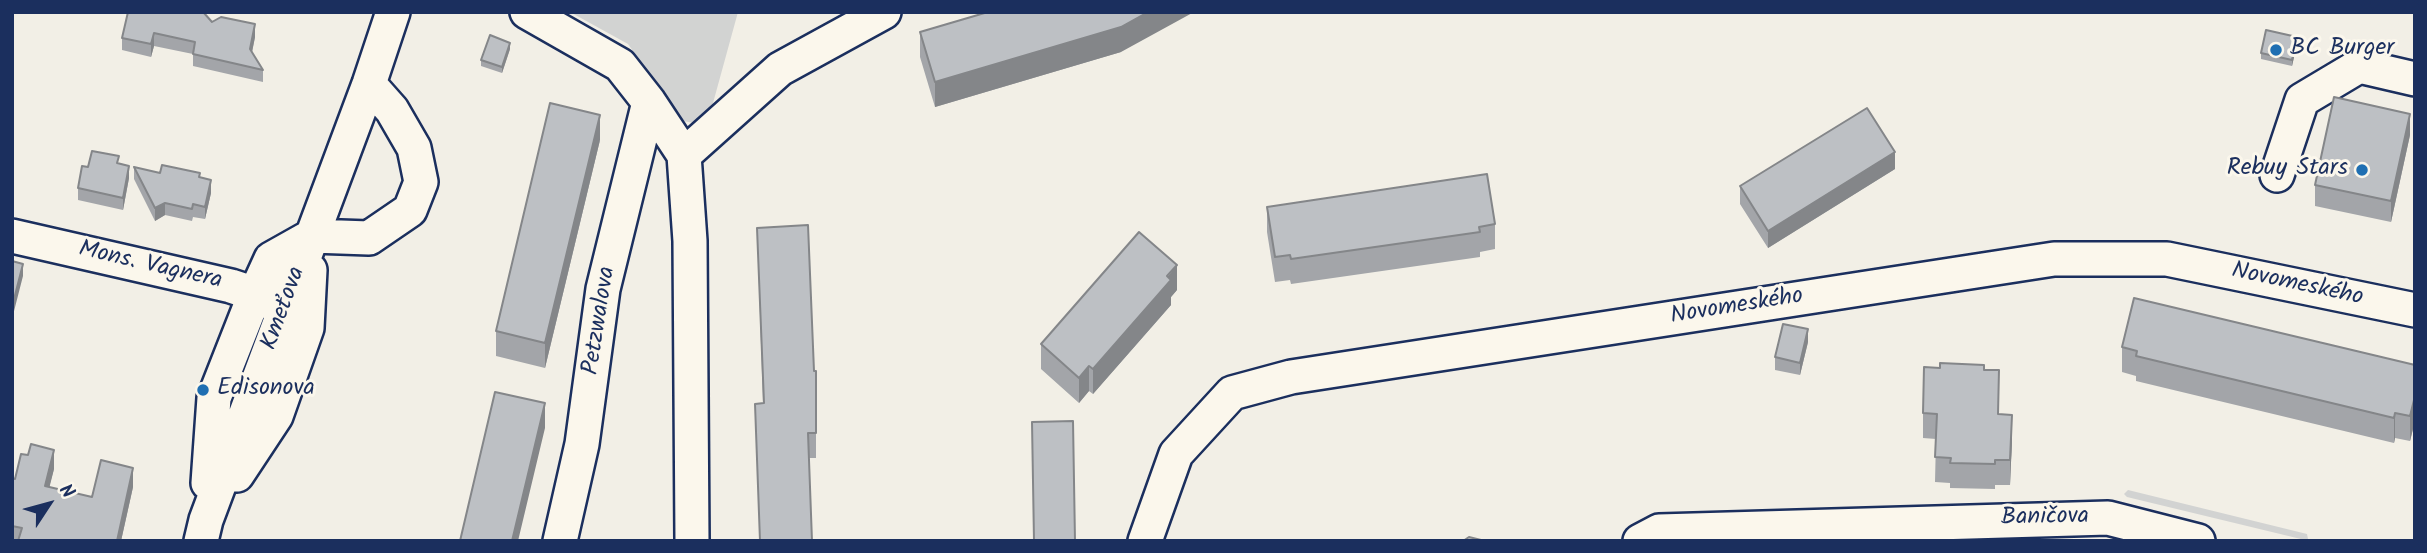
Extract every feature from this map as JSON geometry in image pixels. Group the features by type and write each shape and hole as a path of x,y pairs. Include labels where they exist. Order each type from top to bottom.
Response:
{"street":[{"name":"Kmeťova","path":"203,531 369,84 393,12"},
{"path":"527,12 620,65 649,102 684,155 690,241 692,541"},
{"path":"684,155 780,69 884,12"},
{"path":"2277,175 2302,100 2359,66 2415,79"},
{"name":"Kmeťova","path":"312,236 369,238 410,210 421,182 414,148 391,110 369,84"},
{"name":"Petzwalova","path":"560,541 582,444 603,289 649,102"},
{"name":"Mons. Vagnera","path":"12,236 231,286 285,310"},
{"path":"203,531 214,398 254,294 271,259 312,236"},
{"path":"203,531 276,416 307,328 312,236"},
{"name":"Novomeského","path":"1144,541 1176,454 1232,393 1291,377 2054,260 2167,260 2415,310"},
{"name":"Baničova","path":"1640,541 1659,531 1989,530 2108,518 2198,541"}],"shaded area":[{"path":"570,12 738,12 710,114 695,123 682,121 628,44"},
{"path":"2128,490 2307,534 2308,539 2127,497 2124,494"}],"building":[{"path":"128,12 200,12 212,22 221,17 255,24 250,49 263,70 193,54 195,42 154,33 151,44 122,38"},
{"path":"988,12 1148,12 1121,27 935,82 920,32"},
{"path":"2266,30 2297,37 2292,60 2261,53"},
{"path":"490,35 510,43 502,67 481,60"},
{"name":"Rebuy Stars","path":"2334,97 2410,114 2391,201 2315,185"},
{"path":"550,103 600,115 545,343 496,331"},
{"path":"1867,108 1895,152 1768,231 1740,186"},
{"path":"92,151 119,156 117,163 129,166 123,198 78,188 82,166 88,167"},
{"path":"162,165 200,173 199,177 211,180 205,207 193,204 192,209 165,203 155,208 134,167 160,173"},
{"path":"1487,174 1495,224 1479,227 1480,232 1291,259 1290,255 1275,257 1267,207"},
{"path":"808,225 816,371 816,433 808,433 812,541 760,541 755,404 764,403 757,228"},
{"path":"1139,232 1177,265 1167,276 1171,280 1093,369 1089,366 1079,378 1041,344"},
{"path":"12,261 23,264 12,307"},
{"path":"2134,298 2415,365 2415,396 2410,416 2395,413 2394,418 2136,356 2137,351 2122,347"},
{"path":"1783,324 1808,329 1800,363 1775,357"},
{"path":"1940,363 1984,365 1984,370 1999,370 1998,414 2012,415 2010,460 1995,460 1995,464 1950,463 1951,458 1935,457 1937,414 1923,413 1924,367 1940,368"},
{"path":"495,392 545,403 512,541 460,541"},
{"path":"1073,421 1075,541 1034,541 1032,422"},
{"path":"31,444 54,450 45,486 92,497 101,460 133,468 117,541 18,541 22,528 12,526 12,478 15,479 21,454 28,455"},
{"path":"1469,537 1485,541 1463,541"}],"place":[{"name":"BC Burger","path":"2276,50"},
{"name":"Rebuy Stars","path":"2362,170"},
{"name":"Edisonova","path":"203,390"}]}
